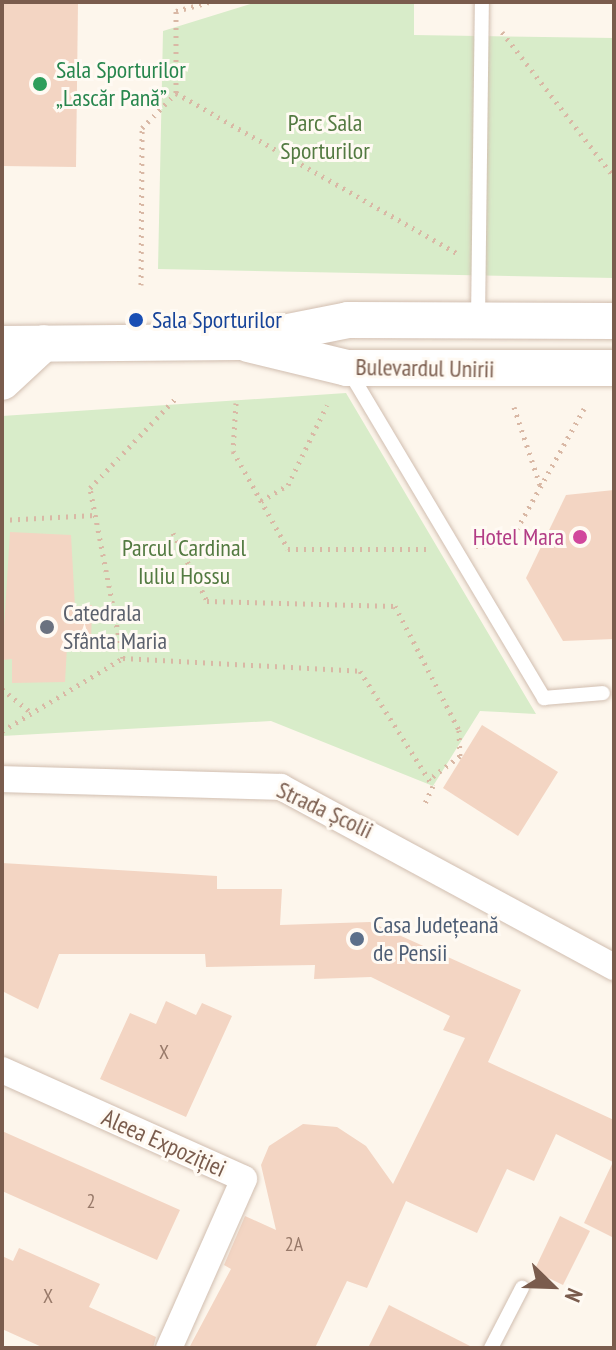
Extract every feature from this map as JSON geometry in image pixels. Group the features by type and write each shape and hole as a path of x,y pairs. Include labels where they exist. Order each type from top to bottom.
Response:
{"main road":[{"name":"Bulevardul Unirii","path":"2,344 238,342 348,320 614,321"},
{"name":"Bulevardul Unirii","path":"238,342 347,368 614,368"},
{"path":"2,382 44,343"}],"street":[{"name":"Strada Școlii","path":"2,779 281,787 614,967"},
{"name":"Aleea Expoziției","path":"2,1070 244,1179 169,1348"}],"lane":[{"path":"478,320 482,4"},
{"path":"347,368 449,549 544,698 603,693"},
{"path":"491,1348 522,1288"}],"path":[{"path":"141,285 142,128 176,93 176,2"},
{"path":"176,11 209,2"},
{"path":"482,4 614,177"},
{"path":"176,93 479,267"},
{"path":"123,658 90,488 175,399"},
{"path":"236,403 233,451 288,549 449,549 509,543 584,409"},
{"path":"261,501 288,485 327,405"},
{"path":"514,407 541,486"},
{"path":"2,520 95,515"},
{"path":"173,533 207,601 395,606 459,730 460,756 429,779 424,805"},
{"path":"2,731 123,658 360,671 429,779"},
{"path":"2,689 32,713"}],"green space":[{"name":"Parc Sala Sporturilor","path":"257,2 414,2 414,35 614,38 614,278 158,269 163,31"},
{"name":"Parcul Cardinal Iuliu Hossu","path":"346,393 536,714 480,711 433,786 271,721 2,736 2,416"}],"building":[{"name":"Sala Sporturilor „Lascăr Pană”","path":"2,2 78,2 76,167 2,166"},
{"name":"Hotel Mara","path":"614,490 614,639 563,641 526,578 566,495"},
{"name":"Catedrala Sfânta Maria","path":"10,532 71,535 75,607 92,605 91,646 67,647 65,682 12,683 12,659 2,660"},
{"path":"482,725 558,772 518,836 443,788"},
{"path":"2,863 217,876 217,889 282,889 280,925 370,922 521,990 488,1062 614,1120 614,1238 584,1223 613,1162 556,1134 534,1181 507,1169 477,1233 406,1201 367,1288 347,1281 315,1348 189,1348 231,1269 224,1265 245,1216 276,1230 261,1165 269,1146 303,1124 337,1127 366,1146 393,1184 465,1038 443,1030 450,1016 371,977 314,979 315,965 206,967 205,954 59,954 38,1009 2,991"},
{"path":"166,1001 196,1015 202,1003 232,1016 186,1117 100,1079 130,1013 156,1024"},
{"path":"2,1131 180,1210 157,1260 2,1191"},
{"path":"560,1216 590,1231 563,1285 534,1271"},
{"path":"19,1248 100,1284 89,1307 156,1337 153,1348 44,1348 2,1329 2,1256 13,1261"},
{"path":"389,1305 474,1348 368,1348"}],"place":[{"name":"Sala Sporturilor „Lascăr Pană”","path":"40,84"},
{"name":"Sala Sporturilor","path":"136,320"},
{"name":"Hotel Mara","path":"580,537"},
{"name":"Catedrala Sfânta Maria","path":"47,627"},
{"name":"Casa Județeană de Pensii","path":"357,939"}]}
